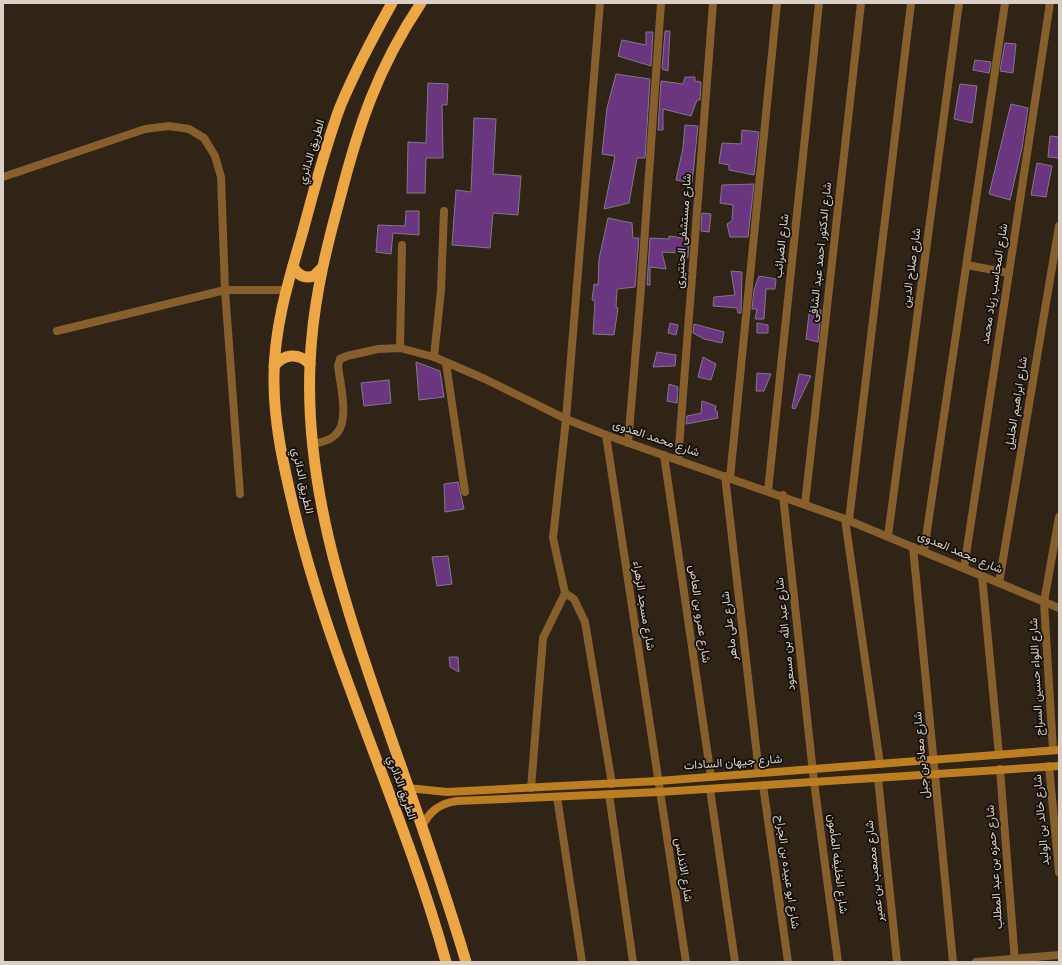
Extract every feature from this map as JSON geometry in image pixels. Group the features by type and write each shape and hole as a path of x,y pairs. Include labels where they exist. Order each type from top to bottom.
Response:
{"highway":[{"name":"الطريق الدائري","path":"392,3 365,51 329,139 293,266 278,328 274,366 274,400 282,452 297,522 311,577 395,810 446,962"},
{"name":"الطريق الدائري","path":"421,3 387,60 365,111 356,137 321,268 310,364 314,444 323,515 336,573 362,656 422,827 466,962"},
{"path":"293,266 299,275 304,277 314,276 321,268"},
{"path":"274,366 282,358 288,356 300,357 310,364"}],"main road":[{"name":"شارع جيهان السادات","path":"408,788 446,792 612,784 759,774 1056,750"},
{"name":"شارع جيهان السادات","path":"422,827 432,811 448,802 659,792 1059,766"}],"street":[{"path":"531,788 543,638 565,593 554,538 566,419 600,3"},
{"path":"628,443 640,301 661,3"},
{"name":"شارع مستشفى الحنتيرى","path":"678,460 713,3"},
{"name":"شارع على ماهر","path":"759,774 727,477 777,3"},
{"name":"شارع الضرائب","path":"768,491 819,3"},
{"name":"شارع الدكتور احمد عبد الشافى","path":"805,504 861,3"},
{"path":"880,764 847,520 911,3"},
{"name":"شارع صلاح الدين","path":"888,536 959,3"},
{"path":"924,551 1005,3"},
{"name":"شارع المحاسب زياد محمد","path":"964,568 1050,3"},
{"path":"3,177 145,129 168,126 189,129 204,138 215,156 221,177 225,290 240,494"},
{"path":"434,357 441,290 444,211"},
{"name":"شارع ابراهيم الخليل","path":"999,583 1059,226"},
{"path":"400,348 402,245"},
{"path":"967,265 1009,273"},
{"path":"57,331 225,290 287,290"},
{"name":"شارع محمد العدوى","path":"314,444 335,436 342,425 344,418 338,366 340,359 378,349 400,348 434,357 446,364 485,379 566,419 606,435 783,495 888,536 1059,608"},
{"path":"446,364 465,492"},
{"name":"شارع مسجد الزهراء","path":"606,435 658,781"},
{"name":"شارع عمرو بن العاص","path":"664,455 711,777"},
{"name":"شارع عبد الله بن مسعود","path":"783,495 813,769"},
{"name":"شارع اللواء حسين السراج","path":"1056,750 1044,602 1059,517"},
{"name":"شارع معاذ بن جبل","path":"913,547 953,962"},
{"path":"982,576 999,755"},
{"path":"565,593 574,599 585,622 612,784"},
{"name":"شارع خالد بن الوليد","path":"1049,766 1059,872"},
{"name":"شارع الخليفه المأمون","path":"813,769 838,962"},
{"name":"شارع حمزه بن عبد المطلب","path":"1000,769 1015,960"},
{"name":"شارع مصعب بن عمير","path":"878,778 897,962"},
{"name":"شارع الاندلس","path":"658,781 686,962"},
{"name":"شارع ابو عبيده بن الجراح","path":"763,785 788,962"},
{"path":"710,788 734,962"},
{"path":"609,794 634,962"},
{"path":"557,797 582,962"},
{"path":"976,962 1015,960 1059,955"}],"building":[{"path":"665,31 670,31 668,71 662,69"},
{"path":"646,32 653,32 651,66 618,56 622,40 646,45"},
{"path":"1005,43 1016,44 1013,73 1000,71"},
{"path":"975,60 991,62 989,73 973,70"},
{"path":"616,74 650,79 645,158 637,158 629,203 604,209 615,156 602,154 607,108"},
{"path":"685,77 695,77 695,81 701,82 700,100 697,100 691,116 663,109 663,130 658,130 661,81 683,84"},
{"path":"428,83 448,84 447,105 442,105 443,158 426,158 425,193 407,193 408,142 426,143"},
{"path":"960,84 977,86 972,123 954,119"},
{"path":"1011,104 1028,108 1022,148 1010,200 989,194"},
{"path":"474,118 496,119 493,174 521,176 518,215 493,213 490,248 452,245 456,190 471,192"},
{"path":"685,125 698,126 692,183 676,180 683,148"},
{"path":"742,130 759,132 754,175 729,170 729,165 719,163 722,143 741,144"},
{"path":"1050,136 1059,137 1059,158 1048,157"},
{"path":"1037,163 1052,166 1046,197 1031,195"},
{"path":"754,184 748,237 730,237 727,224 732,221 733,205 720,203 722,185"},
{"path":"406,211 419,211 419,235 393,233 391,254 376,252 378,225 405,226"},
{"path":"702,213 711,214 709,232 701,231"},
{"path":"608,218 632,223 633,238 639,238 635,287 617,289 616,307 618,308 614,335 593,334 595,301 592,300 594,284 598,285 599,259"},
{"path":"669,236 689,239 688,257 681,257 681,253 662,252 666,269 650,267 650,285 647,285 650,238 669,239"},
{"path":"731,271 742,272 741,313 738,313 737,308 713,306 714,297 735,295"},
{"path":"759,276 776,279 775,289 766,289 764,319 755,319 757,309 752,309 754,290"},
{"path":"810,306 821,310 818,342 806,339"},
{"path":"670,323 678,325 676,335 668,333"},
{"path":"757,323 768,325 768,333 757,333"},
{"path":"694,324 724,332 722,343 704,339 693,333"},
{"path":"657,352 676,355 675,366 653,367"},
{"path":"703,357 716,364 711,380 698,377"},
{"path":"416,362 440,371 444,397 419,400"},
{"path":"757,373 771,374 764,391 756,391"},
{"path":"799,374 811,376 795,409 792,408"},
{"path":"389,380 391,403 364,406 361,383"},
{"path":"669,384 678,387 677,403 667,401"},
{"path":"702,401 716,406 715,411 717,411 718,418 686,424 687,416 701,413"},
{"path":"458,482 464,509 445,512 444,484"},
{"path":"448,556 452,584 437,586 432,557"},
{"path":"449,657 458,657 459,672 450,667"}]}
